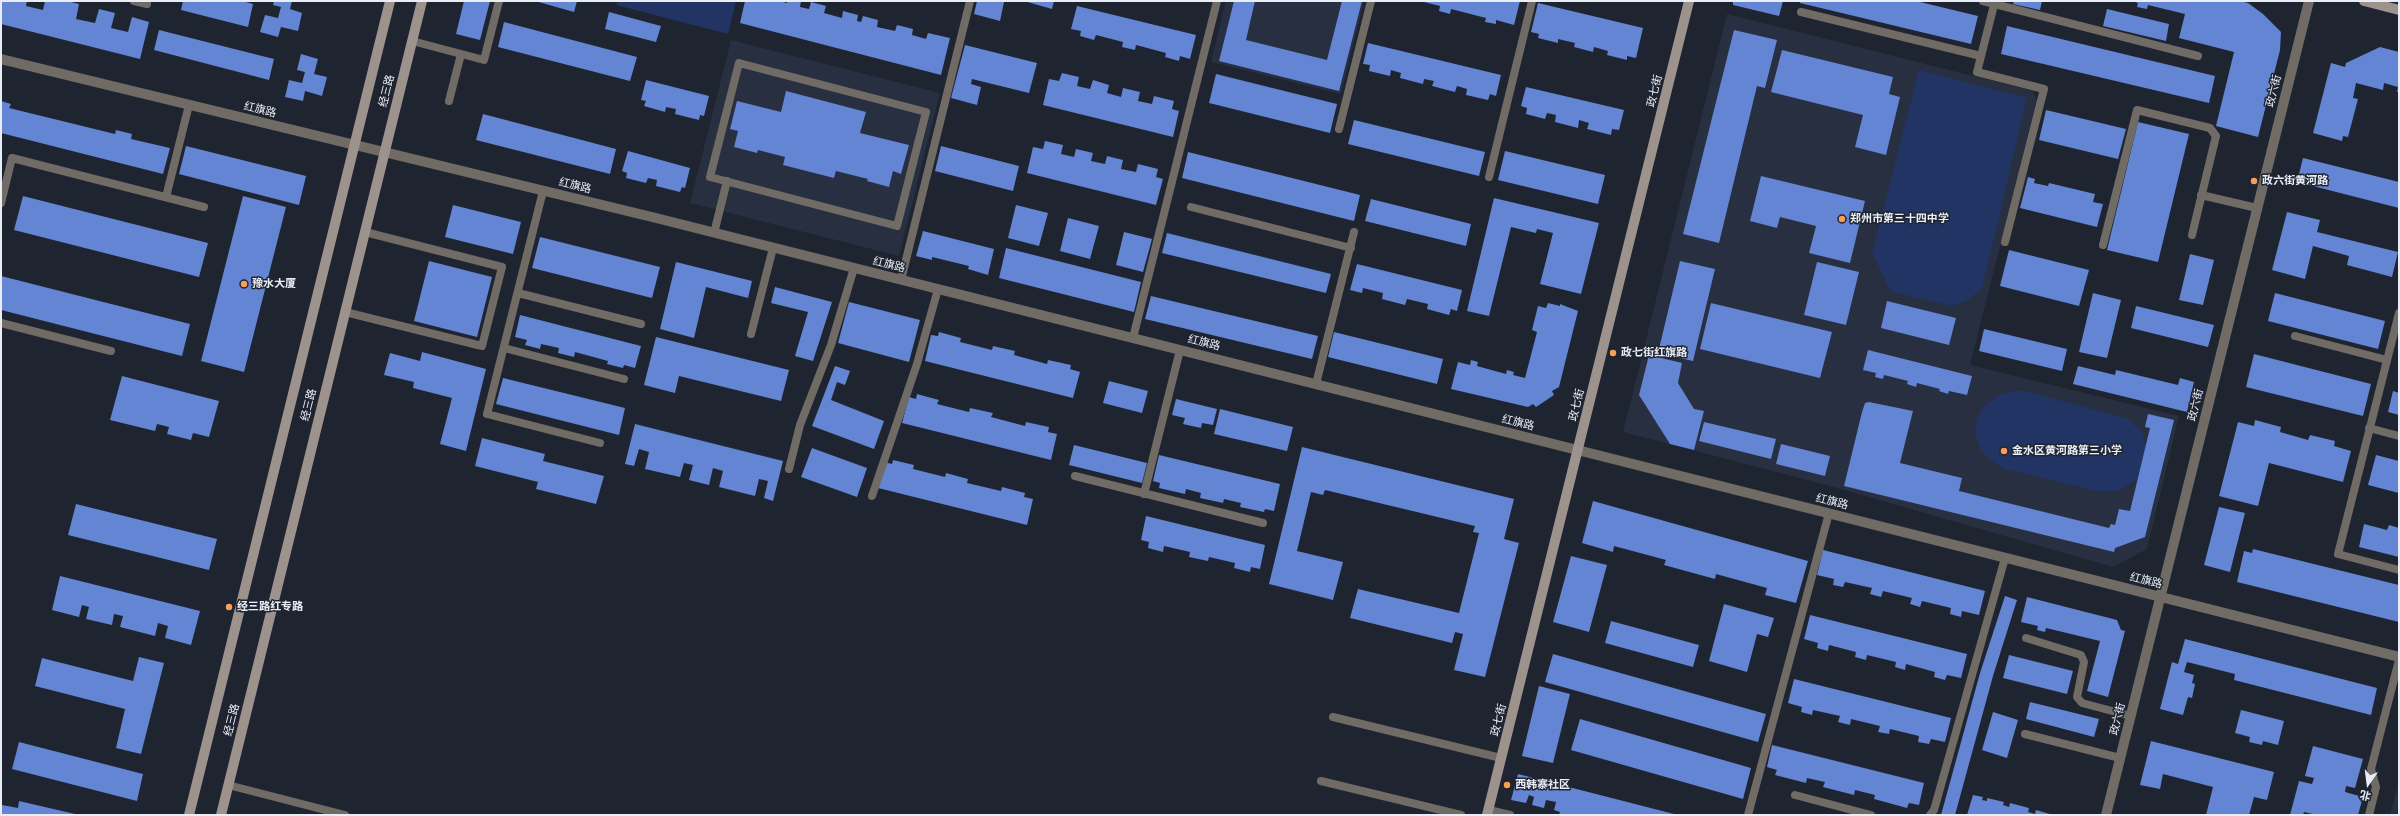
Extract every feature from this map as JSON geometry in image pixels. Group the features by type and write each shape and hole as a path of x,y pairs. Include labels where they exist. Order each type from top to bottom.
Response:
{"main road":[{"name":"经三路","path":"189,815 390,1"},
{"name":"经三路","path":"221,815 422,1"},
{"name":"政七街","path":"1488,812 1689,1"},
{"path":"2364,1 2399,10"}],"street":[{"name":"政六街","path":"2106,815 2309,1"},
{"name":"红旗路","path":"1,59 714,232 2399,658"}],"lane":[{"path":"134,1 148,4"},
{"path":"412,41 484,60 499,1"},
{"path":"901,280 970,1"},
{"path":"1133,338 1217,1"},
{"path":"1339,129 1371,1"},
{"path":"1489,177 1532,1"},
{"path":"1983,1 1994,2 2198,56"},
{"path":"1994,2 1977,72 2044,89 2005,242"},
{"path":"1801,12 1981,56"},
{"path":"449,101 461,54"},
{"path":"739,63 926,112 897,226 727,181 710,177 739,63"},
{"path":"166,197 189,105"},
{"path":"2103,246 2137,110 2210,128 2216,136 2192,235"},
{"path":"1,203 12,158 204,207"},
{"path":"714,232 727,181"},
{"path":"543,191 487,414 600,443"},
{"path":"2201,195 2257,208"},
{"path":"1191,207 1350,248"},
{"path":"345,312 482,346 502,266 365,232"},
{"path":"1316,384 1354,232"},
{"path":"751,334 773,248"},
{"path":"789,468 800,425 831,345 854,268"},
{"path":"872,496 917,364 938,289"},
{"path":"518,293 641,324"},
{"path":"2399,313 2338,554 2399,570"},
{"path":"1,323 111,351"},
{"path":"2295,336 2387,360"},
{"path":"504,348 624,379"},
{"path":"1144,494 1180,350"},
{"path":"2370,428 2399,436"},
{"path":"1075,476 1263,523"},
{"path":"1748,815 1829,513"},
{"path":"1930,815 1934,810 2005,558"},
{"path":"2026,638 2081,655 2084,662 2077,697 2082,703 2131,716"},
{"path":"2369,815 2376,787 2371,769 2399,658"},
{"path":"1332,717 1501,758"},
{"path":"2025,734 2120,758"},
{"path":"1321,781 1461,815"},
{"path":"228,786 345,815"},
{"path":"1795,795 1871,815"},
{"path":"1488,812 1510,815"}],"shaded area":[{"path":"618,1 736,1 728,34 616,5"},
{"path":"1226,1 1364,1 1341,94 1211,62"},
{"name":"郑州市第三十四中学","path":"1727,14 2033,91 2037,100 1970,365 2179,416 2147,549 2113,567 1830,486 1623,432"},
{"path":"731,40 940,93 899,256 690,203"},
{"path":"1919,70 2027,98 1982,289 1966,301 1952,306 1893,292 1887,284 1872,253"},
{"path":"2013,391 2025,391 2126,418 2141,431 2147,450 2139,477 2124,488 2116,491 2097,491 2006,469 1992,461 1982,450 1977,439 1976,427 1979,415 1986,404 1998,396"},
{"path":"2399,780 2399,815 2390,815 2391,811"}],"building":[{"path":"1,1 27,1 26,6 43,10 45,1 67,1 79,4 76,19 95,23 99,9 115,13 111,28 128,32 132,17 149,22 140,59 1,24"},
{"path":"183,1 242,1 253,4 248,27 181,10"},
{"path":"274,1 292,1 290,9 302,13 298,31 281,27 278,37 260,32 265,15 278,18 281,7 273,5"},
{"path":"464,1 490,1 480,40 456,34"},
{"path":"535,1 577,1 574,12"},
{"path":"745,1 778,1 787,3 787,1 801,1 800,7 809,9 811,2 826,6 824,13 842,18 843,11 858,15 857,21 861,22 863,16 878,20 877,27 895,31 897,25 913,29 912,35 926,39 928,33 950,38 941,75 740,23"},
{"path":"977,1 1004,2 1000,21 974,14"},
{"path":"1024,1 1054,1 1052,9"},
{"path":"1234,1 1255,1 1246,40 1327,60 1342,1 1362,1 1339,91 1219,61"},
{"path":"1420,1 1520,1 1514,25 1496,20 1496,24 1485,22 1486,18 1451,9 1450,14 1439,11 1440,6"},
{"path":"1733,1 1783,1 1779,16 1733,5"},
{"path":"1800,1 1916,1 1978,16 1971,44 1800,3"},
{"path":"2014,1 2042,1 2040,10 2013,4"},
{"path":"2133,1 2240,1 2248,3 2263,14 2281,32 2280,50 2258,137 2216,126 2234,52 2179,38 2185,14 2148,5 2147,9 2137,7 2138,3"},
{"path":"1538,3 1643,28 1636,58 1627,56 1627,60 1607,55 1608,51 1594,47 1593,52 1574,47 1575,43 1558,39 1558,43 1538,38 1539,34 1531,32"},
{"path":"1077,6 1196,35 1190,59 1180,56 1179,61 1165,57 1166,53 1136,45 1135,50 1122,47 1123,42 1096,35 1094,40 1080,36 1081,31 1071,29"},
{"path":"2107,9 2169,24 2166,41 2103,26"},
{"path":"609,12 661,26 656,42 605,29"},
{"path":"504,22 637,57 630,81 498,47"},
{"path":"2007,26 2215,76 2209,103 2001,54"},
{"path":"159,30 274,59 269,80 154,50"},
{"path":"1734,30 1777,40 1765,88 1757,86 1719,243 1683,234"},
{"path":"1368,43 1501,75 1496,96 1490,94 1488,100 1466,95 1467,89 1457,86 1455,92 1432,86 1434,81 1424,79 1423,84 1400,78 1401,73 1391,70 1390,76 1369,71 1370,65 1363,64"},
{"path":"965,45 1037,63 1029,93 972,79 971,84 981,87 977,105 951,98"},
{"path":"2380,47 2399,52 2399,92 2397,92 2398,87 2384,83 2383,90 2356,83 2353,98 2358,99 2348,137 2343,136 2342,141 2313,133 2331,63 2345,67 2346,63"},
{"path":"1782,50 1893,77 1889,94 1900,97 1886,155 1855,147 1863,115 1771,92"},
{"path":"301,54 318,59 314,74 327,77 322,96 305,91 303,101 285,97 289,80 302,83 305,72 297,70"},
{"path":"1062,73 1079,77 1077,86 1090,89 1093,80 1109,85 1107,93 1121,97 1123,88 1140,92 1138,101 1152,104 1154,96 1174,101 1172,109 1179,111 1173,137 1043,105 1049,79 1059,81"},
{"path":"1216,74 1337,104 1330,133 1209,103"},
{"path":"646,80 709,96 704,116 700,115 699,120 675,114 676,109 666,107 665,112 644,106 646,101 641,100"},
{"path":"1526,87 1624,110 1619,130 1612,129 1611,135 1587,129 1589,123 1579,120 1578,128 1555,122 1556,115 1547,113 1545,119 1526,114 1527,108 1521,106"},
{"path":"786,91 866,112 860,133 909,145 901,174 893,171 889,187 867,181 868,179 836,171 834,178 783,165 785,157 758,150 757,153 734,147 738,131 730,129 737,101 781,112"},
{"path":"1,101 11,104 9,108 115,134 116,130 132,134 131,139 170,148 163,174 1,133"},
{"path":"2046,110 2126,129 2118,159 2039,140"},
{"path":"483,114 616,149 610,174 476,140"},
{"path":"1354,120 1485,152 1479,176 1348,144"},
{"path":"2138,122 2189,134 2158,262 2107,250"},
{"path":"1045,141 1063,145 1061,154 1074,157 1076,149 1093,153 1091,161 1105,164 1107,156 1123,160 1121,169 1136,172 1138,164 1158,169 1156,177 1163,179 1156,205 1027,173 1033,147 1043,149"},
{"path":"186,146 306,176 299,205 179,174"},
{"path":"941,146 1019,166 1013,191 935,171"},
{"path":"628,151 690,168 685,188 682,187 680,192 656,186 657,180 648,178 646,183 626,178 627,173 622,171"},
{"path":"1505,151 1605,175 1598,204 1498,180"},
{"path":"1188,152 1360,195 1354,221 1182,178"},
{"path":"2303,158 2399,182 2399,208 2297,182"},
{"path":"1761,176 1865,201 1850,263 1809,253 1816,226 1780,217 1777,228 1750,221"},
{"path":"2028,177 2035,179 2034,183 2048,186 2049,183 2095,194 2093,202 2103,204 2097,227 2020,208"},
{"path":"23,196 208,243 199,277 14,230"},
{"name":"豫水大厦","path":"243,196 286,207 244,372 201,361"},
{"path":"1494,198 1599,223 1581,294 1540,284 1553,233 1537,229 1536,233 1511,227 1489,316 1467,311"},
{"path":"1371,199 1471,224 1466,246 1365,221"},
{"path":"453,205 521,222 513,254 445,237"},
{"path":"1016,205 1048,213 1039,246 1008,238"},
{"path":"2287,212 2320,220 2317,232 2398,252 2392,277 2347,265 2349,256 2313,246 2305,279 2272,270"},
{"path":"1068,218 1099,226 1090,259 1060,251"},
{"path":"923,231 994,249 988,275 968,269 969,266 932,257 932,260 916,256"},
{"path":"1124,232 1152,239 1143,272 1116,265"},
{"path":"1167,233 1331,274 1326,293 1162,253"},
{"path":"540,237 660,267 652,298 532,268"},
{"path":"1006,248 1141,282 1134,312 999,278"},
{"path":"2009,250 2089,270 2079,306 2000,286"},
{"path":"2190,254 2214,260 2203,305 2179,300"},
{"path":"429,261 492,277 477,337 414,321"},
{"path":"1680,261 1715,269 1693,361 1658,353"},
{"path":"676,262 752,281 748,298 706,287 694,338 660,329"},
{"path":"1817,262 1859,272 1846,325 1804,315"},
{"path":"1357,264 1462,290 1457,311 1451,309 1449,315 1427,309 1428,304 1407,299 1405,305 1382,299 1383,293 1363,288 1362,293 1350,290"},
{"path":"1,276 190,324 182,356 1,310"},
{"path":"775,287 832,302 813,361 795,356 808,312 771,303"},
{"path":"2093,293 2121,300 2107,358 2079,352"},
{"path":"2275,293 2385,321 2378,349 2268,321"},
{"path":"1151,296 1318,336 1312,359 1145,319"},
{"path":"1887,301 1956,318 1949,345 1881,328"},
{"path":"849,302 920,320 909,362 838,343"},
{"path":"1548,303 1560,306 1560,304 1578,311 1559,387 1552,391 1554,395 1536,407 1533,404 1528,407 1451,389 1458,362 1470,365 1471,360 1478,362 1477,366 1506,374 1507,370 1514,372 1513,375 1525,378 1537,332 1532,330 1538,306 1546,308"},
{"path":"1711,303 1832,332 1820,378 1700,349"},
{"path":"2136,306 2214,325 2208,347 2131,328"},
{"path":"520,315 641,346 635,368 624,365 623,368 607,364 608,361 575,352 574,357 558,353 559,348 541,344 540,349 525,345 527,340 515,337"},
{"path":"1984,329 2067,349 2062,371 1979,351"},
{"path":"939,332 961,338 960,342 992,350 993,346 1015,351 1014,355 1047,364 1048,360 1071,365 1070,369 1080,372 1073,398 925,361 931,335 938,336"},
{"path":"1334,332 1443,359 1437,384 1328,357"},
{"path":"656,337 789,370 781,401 679,376 675,393 644,385"},
{"path":"1868,350 1972,376 1967,395 1949,391 1948,394 1939,391 1940,389 1917,383 1916,387 1907,384 1908,381 1884,375 1883,379 1875,377 1876,373 1863,370"},
{"path":"422,352 486,369 466,451 440,444 452,398 413,388 414,382 384,375 390,353 420,361"},
{"path":"2254,354 2371,384 2363,416 2246,387"},
{"path":"1649,355 1682,363 1678,383 1694,409 1704,411 1694,450 1670,444 1639,395"},
{"path":"835,366 850,371 845,385 837,382 831,400 884,421 874,449 812,426"},
{"path":"2078,366 2115,375 2116,370 2178,385 2180,378 2194,382 2187,412 2073,384"},
{"path":"122,376 219,401 209,437 193,433 191,440 167,434 169,427 157,424 155,431 110,420"},
{"path":"503,378 625,408 619,435 496,404"},
{"path":"1109,381 1148,391 1142,413 1103,403"},
{"path":"2393,391 2399,393 2399,415 2388,412"},
{"path":"917,394 939,400 937,404 969,412 970,408 993,413 991,417 1025,426 1026,422 1049,427 1048,432 1057,434 1051,460 902,423 909,397 916,399"},
{"path":"1176,399 1217,409 1213,425 1202,423 1201,428 1183,424 1185,418 1172,415"},
{"path":"1869,402 1913,411 1900,463 1962,478 1959,491 2109,528 2111,524 2115,525 2119,509 2130,511 2150,428 2145,427 2148,414 2174,420 2145,537 2115,548 2114,552 1844,486 1862,412 1865,403"},
{"path":"1220,409 1293,427 1287,451 1214,434"},
{"path":"2255,420 2281,427 2280,432 2308,440 2310,435 2335,441 2334,446 2351,451 2343,482 2269,463 2258,506 2219,496 2238,422 2254,426"},
{"path":"1704,422 1776,439 1771,459 1699,441"},
{"path":"635,424 783,461 773,501 764,498 768,481 759,479 755,496 719,487 723,471 713,468 709,485 689,480 693,465 684,463 680,477 645,469 649,452 639,449 634,466 625,464"},
{"path":"482,438 545,454 543,461 604,476 596,504 536,489 538,482 475,466"},
{"path":"1781,444 1830,456 1825,476 1776,464"},
{"path":"1074,445 1147,463 1142,483 1069,465"},
{"path":"1302,447 1514,499 1504,539 1519,543 1485,677 1454,670 1463,634 1455,632 1452,643 1350,618 1358,589 1459,613 1479,533 1473,532 1475,526 1325,490 1323,495 1311,492 1297,551 1343,562 1333,600 1269,584"},
{"path":"812,448 867,468 857,497 801,477"},
{"path":"1159,455 1280,484 1274,511 1265,509 1264,512 1240,507 1241,503 1224,499 1223,503 1200,498 1201,493 1186,489 1185,494 1159,488 1160,483 1153,481"},
{"path":"2376,455 2399,461 2399,493 2368,485"},
{"path":"893,460 914,465 913,469 945,477 946,473 968,479 967,483 1001,491 1002,487 1025,493 1024,497 1033,499 1027,525 878,488 884,462 892,464"},
{"path":"1593,501 1808,561 1796,603 1765,595 1767,588 1716,574 1715,579 1664,565 1666,560 1614,546 1613,552 1582,543"},
{"path":"76,504 217,539 209,570 68,535"},
{"path":"2219,507 2245,513 2230,572 2204,565"},
{"path":"1146,516 1265,545 1260,569 1251,567 1250,572 1234,568 1235,563 1209,557 1208,561 1189,557 1190,552 1164,546 1163,552 1148,548 1149,542 1141,540"},
{"path":"2364,524 2387,530 2389,525 2399,528 2399,557 2359,547"},
{"path":"2253,549 2399,585 2399,622 2237,582 2244,551 2252,553"},
{"path":"1823,550 1985,591 1979,615 1962,611 1961,617 1950,614 1951,608 1922,601 1920,607 1910,604 1912,598 1883,591 1881,597 1870,594 1872,588 1845,582 1843,587 1833,585 1834,579 1817,575"},
{"path":"1571,556 1607,565 1589,632 1553,622"},
{"path":"60,576 200,611 191,645 165,638 168,626 158,623 155,636 120,627 123,616 114,614 112,625 86,619 89,607 82,605 79,617 52,610"},
{"path":"2005,596 2017,600 1993,676 1955,815 1941,815 1980,673"},
{"path":"2027,597 2117,620 2121,630 2125,631 2108,697 2087,691 2100,641 2046,628 2045,632 2037,630 2038,626 2021,622"},
{"path":"1724,604 1774,618 1768,637 1757,634 1747,672 1709,661"},
{"path":"1810,615 1967,654 1961,678 1947,675 1945,680 1934,677 1935,672 1906,664 1905,670 1895,667 1896,662 1867,655 1866,660 1855,657 1856,652 1829,645 1828,651 1817,648 1818,643 1804,639"},
{"path":"1611,621 1699,645 1693,667 1605,643"},
{"path":"2185,639 2377,688 2371,715 2234,680 2235,674 2187,662 2184,672 2194,675 2192,683 2195,684 2192,698 2188,697 2183,715 2160,709 2172,662 2178,664"},
{"path":"1553,654 1766,714 1758,742 1545,682"},
{"path":"2009,655 2073,671 2067,694 2003,678"},
{"path":"139,657 164,663 141,754 116,748 125,709 35,686 42,658 133,681"},
{"path":"1794,679 1951,718 1945,742 1931,739 1929,744 1918,742 1919,736 1890,729 1889,734 1878,732 1880,726 1851,719 1850,725 1838,722 1840,716 1813,710 1812,715 1801,712 1802,707 1788,703"},
{"path":"1539,686 1570,694 1553,763 1522,756"},
{"path":"2030,702 2099,719 2094,737 2026,719"},
{"path":"2241,710 2284,721 2278,745 2263,741 2262,745 2249,742 2250,737 2235,733"},
{"path":"1993,712 2018,720 2007,758 1982,750"},
{"path":"1580,719 1751,768 1743,799 1571,750"},
{"path":"2151,741 2274,772 2267,800 2254,797 2249,815 2206,815 2213,787 2163,774 2160,789 2140,785"},
{"path":"19,742 143,774 137,801 12,769"},
{"path":"1772,745 1924,783 1919,805 1909,803 1907,808 1874,799 1875,795 1855,790 1854,795 1823,787 1825,782 1807,778 1806,783 1775,775 1777,770 1767,767"},
{"path":"2313,746 2363,759 2355,788 2346,786 2345,792 2363,797 2358,815 2317,815 2304,812 2303,815 2290,815 2299,781 2312,784 2314,778 2305,776"},
{"path":"1518,774 1674,815 1559,815 1560,812 1554,810 1556,802 1546,800 1544,808 1532,805 1534,797 1529,795 1526,803 1511,800"},
{"path":"1973,795 1983,797 1982,800 1987,801 1987,798 2004,802 2003,805 2009,807 2010,803 2029,808 2028,812 2035,814 2036,810 2053,815 1967,815"},
{"path":"19,801 75,815 1,815 2,805 18,808"}],"place":[{"name":"政六街黄河路","path":"2254,181"},
{"name":"郑州市第三十四中学","path":"1842,219"},
{"name":"豫水大厦","path":"244,284"},
{"name":"政七街红旗路","path":"1613,353"},
{"name":"金水区黄河路第三小学","path":"2004,451"},
{"name":"经三路红专路","path":"229,607"},
{"name":"西韩寨社区","path":"1507,785"}]}
